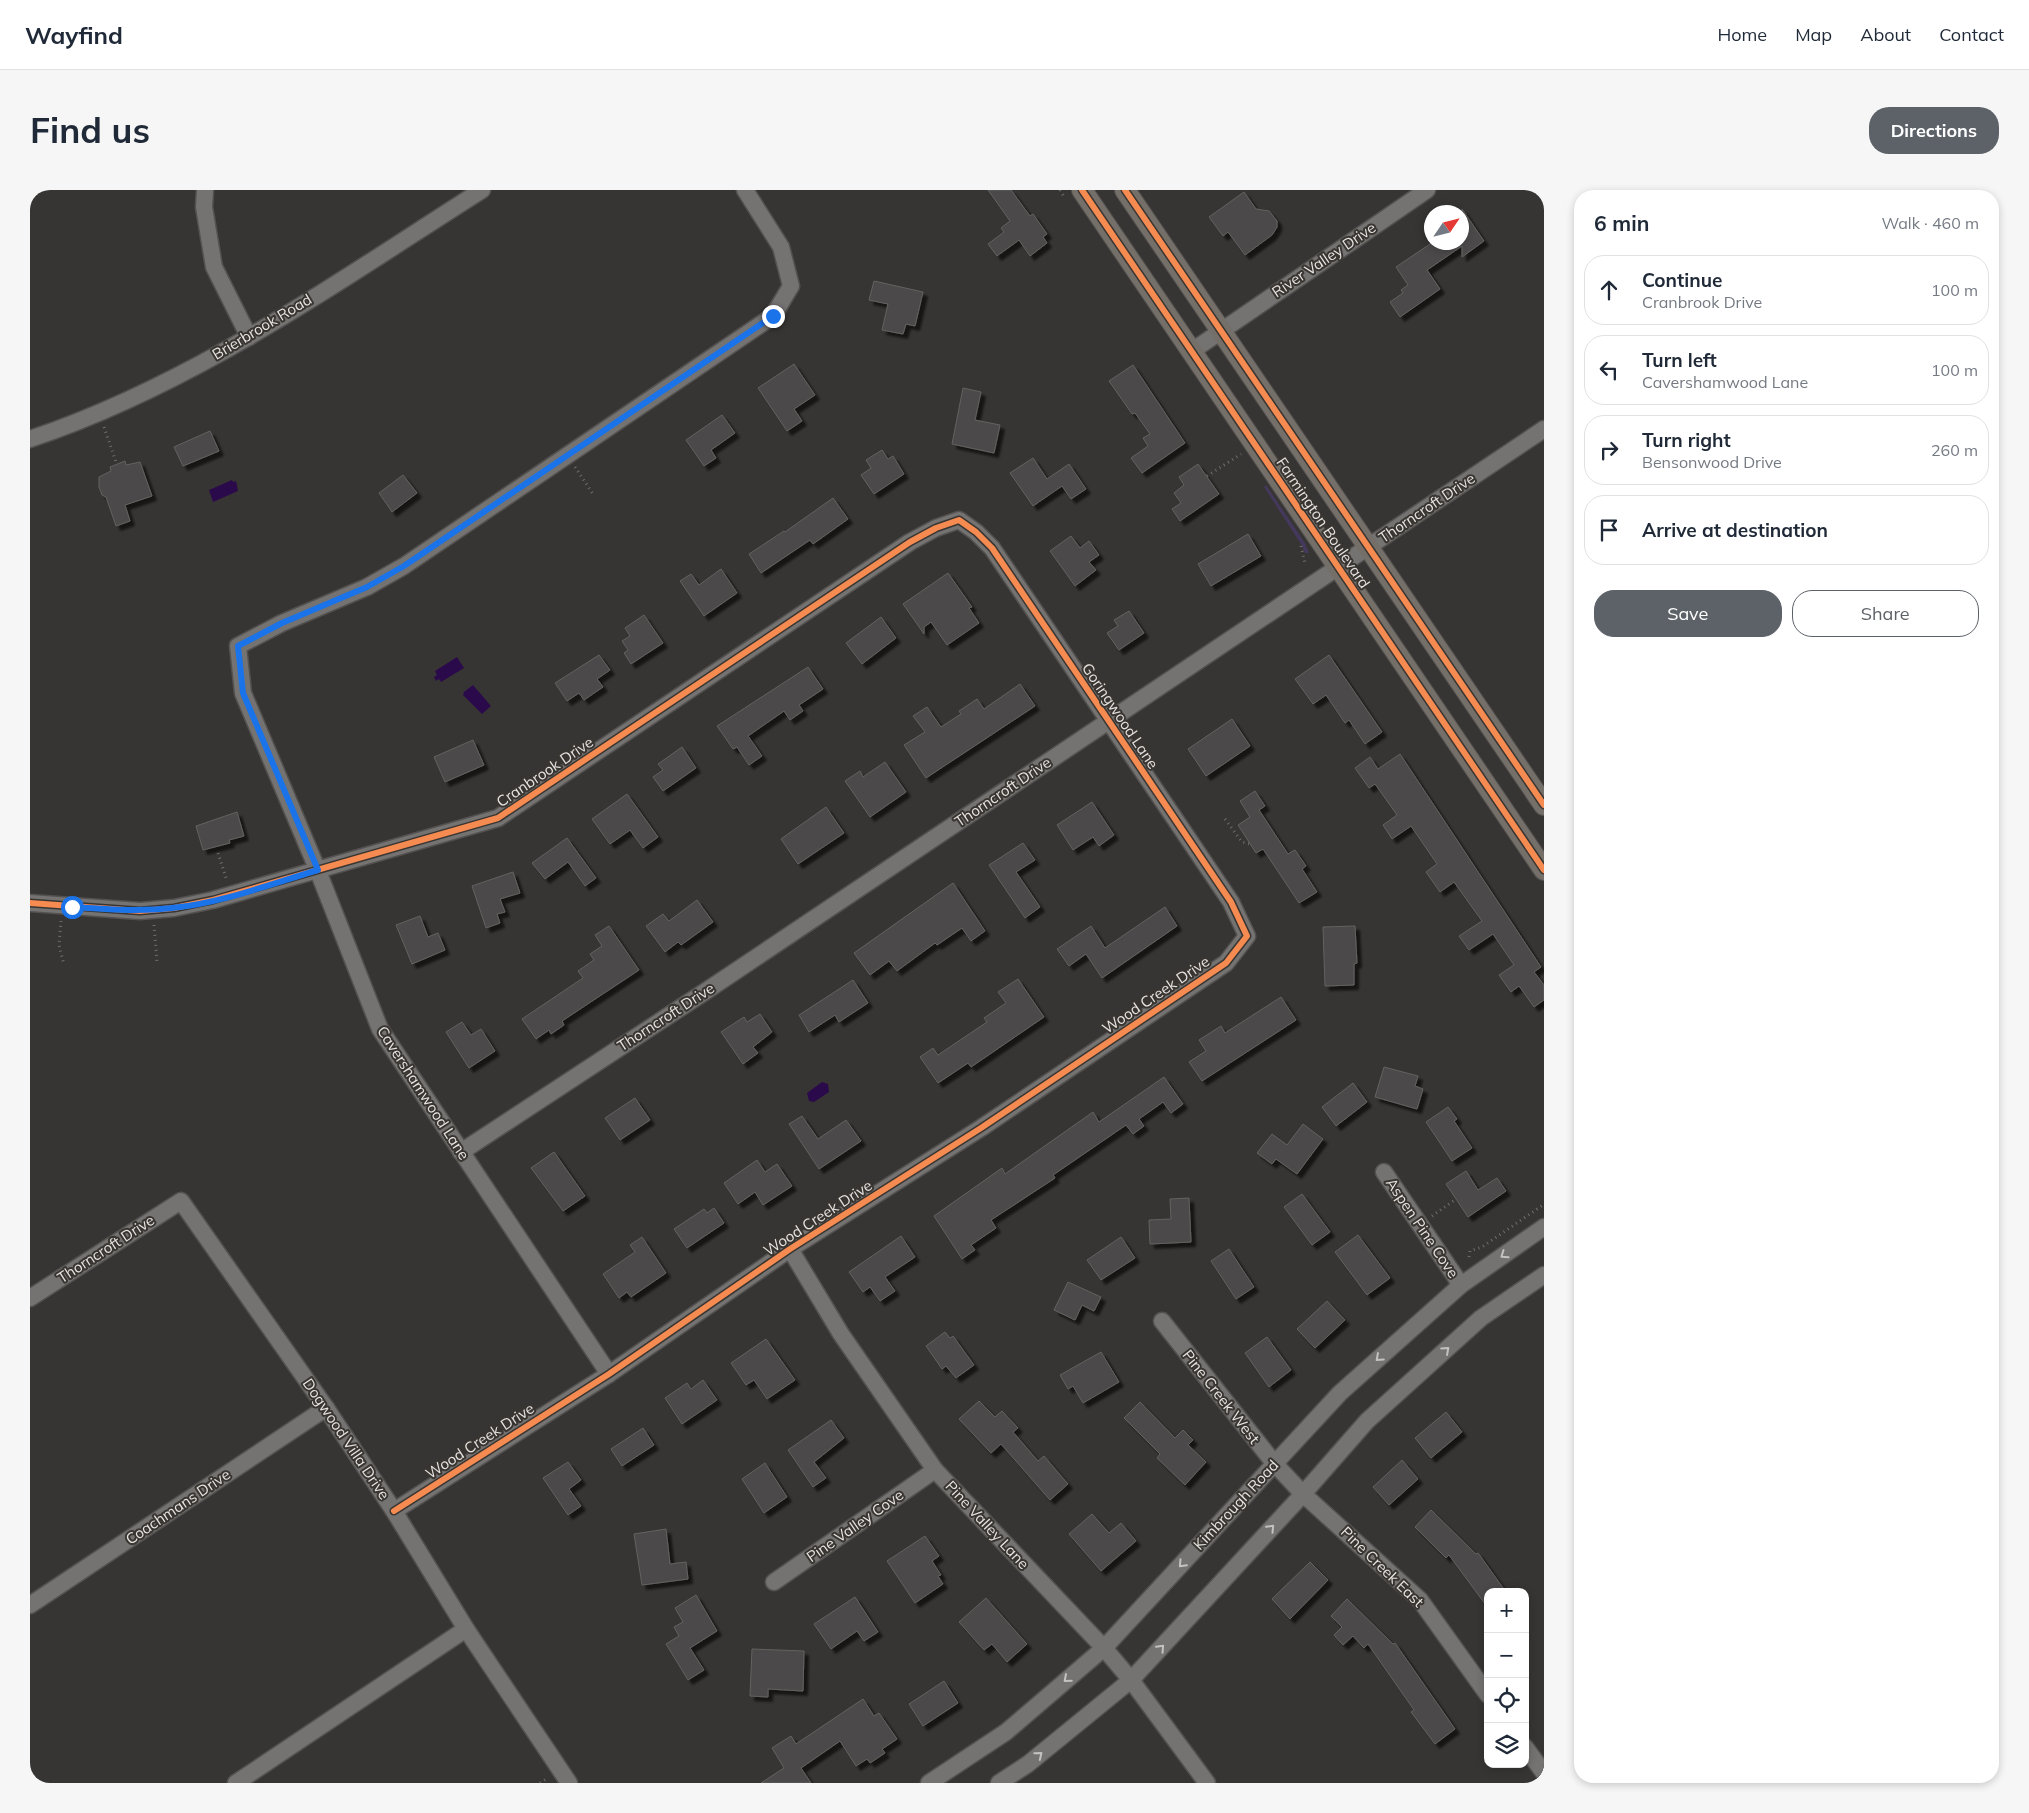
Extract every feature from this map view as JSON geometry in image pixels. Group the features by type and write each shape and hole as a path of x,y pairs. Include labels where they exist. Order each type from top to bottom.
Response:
{"main road":[{"name":"Farmington Boulevard","path":"1082,190 1544,870"},
{"name":"Farmington Boulevard","path":"1126,190 1544,804"}],"street":[{"path":"205,190 204,207 214,267 249,337"},
{"name":"Brierbrook Road","path":"30,439 134,399 249,337 482,190"},
{"name":"Cavershamwood Lane","path":"609,1374 380,1029 318,870 243,693 238,646 282,623 367,587 404,566 773,316 791,286 781,247 745,190"},
{"name":"River Valley Drive","path":"1192,351 1427,190"},
{"name":"Thorncroft Drive","path":"461,1152 1544,429"},
{"name":"Goringwood Lane","path":"959,520 976,532 992,548 1232,902 1247,936"},
{"name":"Cranbrook Drive","path":"30,904 153,910 174,908 231,895 498,818 910,542 936,528 959,520"},
{"name":"Wood Creek Drive","path":"394,1511 609,1374 790,1249 981,1128 1226,964 1247,936"},
{"name":"Aspen Pine Cove","path":"1384,1172 1460,1285"},
{"name":"Thorncroft Drive","path":"30,1298 181,1201"},
{"name":"Dogwood Villa Drive","path":"181,1201 326,1408 394,1511 466,1629 569,1783"},
{"name":"Kimbrough Road","path":"929,1783 1006,1732 1104,1648 1340,1393 1460,1285 1544,1228"},
{"name":"Pine Valley Lane","path":"790,1249 841,1334 935,1470 1104,1648 1131,1680 1207,1783"},
{"path":"999,1783 1028,1764 1131,1680 1303,1494 1367,1421 1481,1318 1544,1274"},
{"name":"Pine Creek West","path":"1162,1321 1274,1463 1303,1494"},
{"name":"Coachmans Drive","path":"30,1605 326,1408"},
{"name":"Pine Valley Cove","path":"774,1582 935,1470"},
{"name":"Pine Creek East","path":"1303,1494 1420,1600 1484,1689"},
{"path":"236,1783 466,1629"},
{"path":"1529,1752 1544,1773"}],"path":[{"path":"99,413 116,462"},
{"path":"1207,476 1243,452"},
{"path":"574,467 593,494"},
{"path":"1225,819 1242,842 1250,844"},
{"path":"218,853 231,895"},
{"path":"63,906 59,945 64,965"},
{"path":"153,910 157,962"},
{"path":"1430,1217 1456,1200"},
{"path":"1469,1257 1470,1251 1482,1247 1543,1205"}],"shaded area":[{"path":"232,480 233,482 236,481 238,491 213,502 209,490"},
{"path":"1266,485 1305,543 1309,553 1305,553 1264,487"},
{"path":"457,657 464,668 441,682 439,679 436,681 434,677 437,675 435,671"},
{"path":"473,685 491,706 482,714 463,695"},
{"path":"822,1082 828,1084 829,1092 814,1102 809,1101 807,1093"}],"building":[{"path":"988,190 1011,190 1030,216 1033,214 1047,234 1043,237 1047,243 1030,256 1019,240 997,256 988,244 1004,232 1001,228 1010,221"},
{"path":"1244,192 1256,209 1269,211 1277,221 1277,227 1272,235 1245,255 1228,232 1223,236 1209,217"},
{"path":"1469,219 1484,241 1462,257 1462,250 1469,250"},
{"path":"1424,248 1424,250 1456,250 1427,270 1440,289 1400,317 1390,302 1403,293 1401,290 1408,285 1396,267"},
{"path":"874,281 923,292 915,326 906,324 903,334 882,330 888,304 869,300"},
{"path":"794,364 815,395 794,409 802,421 787,431 758,388"},
{"path":"1133,365 1185,443 1142,473 1131,458 1148,446 1143,438 1150,434 1135,413 1132,414 1109,381"},
{"path":"963,388 981,392 975,420 1000,425 994,453 952,444"},
{"path":"722,415 735,433 711,450 716,458 704,466 686,440"},
{"path":"210,431 219,451 183,466 174,447"},
{"path":"882,450 888,459 893,456 904,474 874,494 861,475 871,468 866,460"},
{"path":"1033,458 1047,479 1069,464 1086,489 1071,499 1062,486 1033,506 1010,473"},
{"path":"125,461 126,465 140,462 152,496 125,505 130,521 116,526 106,497 102,495 99,487 99,477 111,471 110,467"},
{"path":"1198,464 1219,494 1180,521 1172,509 1181,503 1174,493 1184,485 1179,477"},
{"path":"403,475 417,493 392,512 379,493"},
{"path":"833,498 848,519 813,544 810,540 761,573 749,554 785,532"},
{"path":"1248,534 1261,556 1211,586 1198,564"},
{"path":"1071,536 1080,548 1089,541 1099,555 1089,562 1096,570 1075,586 1050,551"},
{"path":"721,569 737,593 704,616 680,581 691,574 699,585"},
{"path":"948,573 972,607 969,608 979,623 947,645 931,622 924,627 924,634 903,604"},
{"path":"1129,611 1144,633 1119,650 1107,633 1118,626 1114,620"},
{"path":"644,615 663,643 631,664 624,653 628,650 622,641 630,636 625,628"},
{"path":"881,617 896,638 862,664 846,643"},
{"path":"599,655 610,670 597,679 603,687 584,700 579,693 567,701 555,683"},
{"path":"1329,655 1382,732 1365,744 1349,720 1345,723 1326,695 1313,704 1295,679"},
{"path":"808,667 823,689 799,705 803,711 790,720 784,711 748,736 762,756 749,765 737,747 733,749 717,726"},
{"path":"1020,684 1035,706 926,778 904,745 925,732 913,716 927,707 941,727 961,714 959,711 977,699 984,709"},
{"path":"1232,719 1250,746 1206,776 1188,749"},
{"path":"473,740 484,765 445,782 434,757"},
{"path":"682,747 696,768 663,791 653,777 663,770 658,764"},
{"path":"1400,754 1541,967 1534,972 1544,985 1544,1000 1534,1007 1519,986 1511,992 1499,975 1514,965 1493,934 1469,950 1459,936 1482,921 1454,882 1440,892 1426,872 1437,864 1411,826 1392,839 1383,825 1397,815 1375,784 1369,788 1355,768 1370,757 1378,769"},
{"path":"885,762 906,792 870,817 845,781 860,771 863,777"},
{"path":"1255,791 1265,806 1259,810 1288,854 1295,850 1306,866 1302,869 1317,892 1299,903 1263,849 1256,853 1238,825 1250,817 1240,801"},
{"path":"627,794 658,837 643,848 630,830 610,844 592,819"},
{"path":"1092,802 1114,835 1099,846 1093,837 1073,850 1057,825"},
{"path":"826,807 844,833 798,864 781,839"},
{"path":"237,812 244,836 229,840 230,843 203,850 196,826"},
{"path":"567,838 596,878 585,886 568,862 545,879 532,863"},
{"path":"1023,843 1035,860 1016,872 1040,907 1025,918 989,865"},
{"path":"513,872 520,893 500,899 505,912 497,914 500,923 486,928 472,886"},
{"path":"953,883 985,931 971,941 962,928 937,945 935,943 897,971 889,961 870,975 854,953"},
{"path":"697,900 713,922 681,945 678,942 665,952 646,926 663,914 669,921"},
{"path":"1165,907 1177,926 1102,978 1086,954 1069,966 1057,949 1091,926 1105,948"},
{"path":"420,916 428,937 438,933 445,950 412,964 396,925"},
{"path":"609,926 639,970 562,1021 564,1025 551,1034 549,1030 536,1039 522,1019 583,978 578,971 594,960 590,954 602,946 595,935"},
{"path":"1355,926 1357,963 1354,964 1354,985 1325,986 1323,927"},
{"path":"1018,979 1044,1017 971,1067 968,1063 938,1083 920,1057 933,1048 938,1055 987,1022 984,1018 1006,1003 998,992"},
{"path":"853,980 868,1003 839,1022 835,1015 809,1032 799,1015"},
{"path":"1281,997 1296,1020 1202,1081 1189,1062 1206,1051 1199,1040 1221,1026 1225,1033"},
{"path":"760,1014 772,1032 753,1047 758,1053 743,1064 721,1032 744,1017 747,1022"},
{"path":"462,1022 471,1035 481,1029 495,1051 469,1068 446,1032"},
{"path":"1384,1067 1418,1076 1415,1086 1423,1089 1417,1109 1375,1097"},
{"path":"1164,1077 1183,1104 1171,1113 1163,1102 1139,1119 1144,1126 1133,1134 1126,1125 1053,1175 1055,1178 991,1220 996,1228 971,1245 975,1250 962,1259 934,1216 1002,1168 1005,1174 1093,1112 1099,1122"},
{"path":"1353,1083 1367,1102 1336,1126 1322,1107"},
{"path":"635,1098 650,1120 620,1140 605,1118"},
{"path":"1448,1107 1457,1119 1454,1121 1472,1148 1452,1161 1426,1122"},
{"path":"802,1116 818,1139 846,1120 861,1141 819,1169 789,1124"},
{"path":"1303,1124 1323,1139 1297,1174 1276,1159 1272,1164 1257,1153 1272,1134 1287,1145"},
{"path":"554,1152 585,1196 563,1211 531,1168"},
{"path":"757,1160 765,1172 777,1164 792,1186 763,1205 755,1192 738,1204 724,1183"},
{"path":"1466,1171 1478,1190 1497,1178 1506,1191 1468,1217 1446,1184"},
{"path":"1302,1194 1330,1232 1312,1245 1284,1207"},
{"path":"1189,1198 1191,1242 1150,1244 1149,1220 1171,1219 1170,1199"},
{"path":"714,1208 724,1223 687,1248 674,1229 704,1209 707,1213"},
{"path":"1358,1235 1390,1278 1367,1295 1335,1252"},
{"path":"901,1236 915,1257 885,1277 895,1291 880,1301 870,1287 863,1292 849,1272"},
{"path":"642,1237 666,1273 631,1297 627,1292 619,1298 603,1274 635,1252 630,1245"},
{"path":"1121,1237 1135,1258 1101,1280 1087,1260"},
{"path":"1229,1249 1254,1287 1236,1299 1211,1261"},
{"path":"1068,1282 1101,1297 1094,1311 1082,1305 1075,1320 1054,1310"},
{"path":"1327,1301 1345,1320 1315,1348 1297,1329"},
{"path":"945,1332 950,1338 953,1336 974,1365 956,1378 946,1366 942,1369 926,1346"},
{"path":"1267,1337 1291,1370 1269,1387 1245,1353"},
{"path":"766,1339 795,1380 767,1399 754,1380 746,1385 731,1363"},
{"path":"1101,1352 1119,1382 1083,1403 1073,1386 1068,1389 1060,1375"},
{"path":"703,1380 717,1400 682,1424 665,1398 687,1383 691,1389"},
{"path":"979,1401 995,1417 1002,1411 1018,1428 1013,1432 1038,1461 1044,1456 1068,1484 1050,1500 1001,1444 991,1453 959,1419"},
{"path":"1140,1402 1175,1438 1183,1430 1193,1440 1188,1445 1206,1462 1185,1485 1157,1458 1160,1454 1124,1418"},
{"path":"1446,1412 1462,1432 1431,1458 1415,1438"},
{"path":"831,1420 844,1438 814,1462 826,1478 813,1487 788,1450"},
{"path":"643,1428 654,1445 622,1466 611,1449"},
{"path":"1402,1460 1418,1479 1389,1505 1373,1487"},
{"path":"568,1462 581,1480 569,1489 581,1506 568,1515 543,1478"},
{"path":"765,1463 787,1497 764,1513 742,1479"},
{"path":"1431,1510 1476,1554 1478,1553 1503,1588 1484,1588 1484,1603 1449,1555 1446,1558 1415,1527"},
{"path":"1092,1514 1109,1533 1121,1523 1136,1541 1101,1571 1069,1534"},
{"path":"666,1529 670,1564 686,1562 688,1579 642,1585 634,1534"},
{"path":"925,1536 939,1556 932,1561 941,1575 938,1576 943,1584 915,1603 887,1561"},
{"path":"1310,1562 1328,1580 1290,1619 1272,1599"},
{"path":"696,1595 717,1631 690,1648 704,1670 688,1680 666,1644 679,1636 674,1627 683,1622 675,1608"},
{"path":"855,1597 878,1632 864,1641 857,1631 831,1649 814,1624"},
{"path":"986,1598 1027,1644 1007,1662 992,1644 984,1650 959,1622"},
{"path":"1347,1599 1393,1644 1395,1643 1455,1729 1435,1744 1411,1712 1414,1710 1368,1644 1364,1648 1353,1636 1343,1645 1334,1635 1342,1627 1331,1616"},
{"path":"752,1649 804,1651 803,1691 768,1689 768,1697 750,1696"},
{"path":"944,1681 958,1703 923,1726 909,1704"},
{"path":"863,1699 874,1716 879,1713 897,1739 882,1749 885,1753 870,1763 867,1759 856,1766 840,1741 801,1768 811,1783 761,1783 784,1768 772,1748 791,1736 796,1744"}],"cycle path":[{"path":"1082,190 1544,870"},
{"path":"1125,190 1544,805"},
{"path":"30,903 140,911 174,908 213,900 498,818 910,542 936,528 959,520 976,532 992,548 1231,902 1247,936 1226,963 981,1128 790,1249 609,1374 394,1511"}],"route":[{"path":"72,907 140,910 174,908 214,900 318,870 243,693 238,646 282,623 367,587 404,566 773,316"}]}
